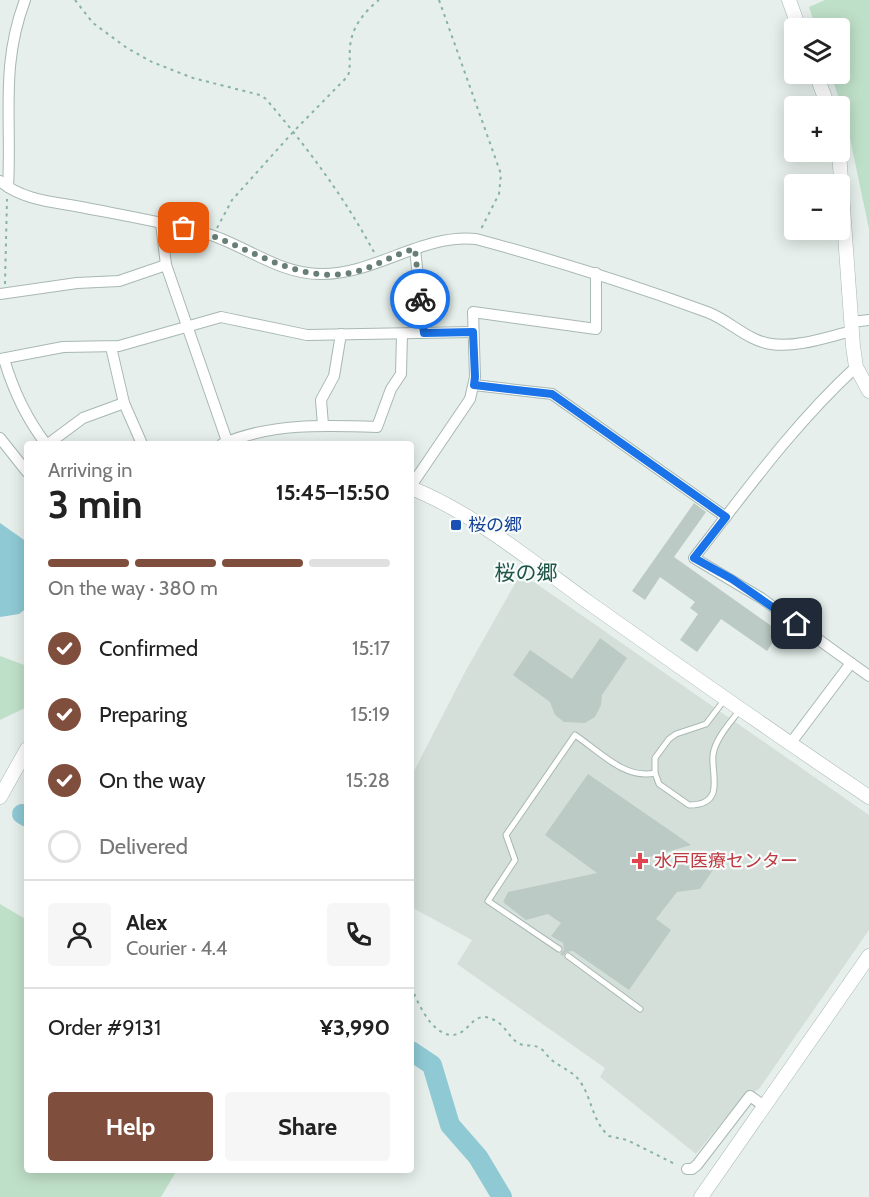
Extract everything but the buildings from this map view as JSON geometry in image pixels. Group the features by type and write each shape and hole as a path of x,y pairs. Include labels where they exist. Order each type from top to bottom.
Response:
{"street":[{"path":"25,0 14,23 5,64 10,156 4,184 24,196 161,223 213,236 271,262 320,275 354,272 415,249 458,238 476,239 596,273 723,317 768,344 795,344 869,320"},
{"path":"789,0 795,18"},
{"path":"840,162 856,367 869,390"},
{"path":"161,223 166,265 224,441"},
{"path":"415,249 424,333"},
{"path":"2,294 77,283 119,281 166,265"},
{"path":"414,483 470,399 475,377 473,312 596,329 596,273"},
{"path":"45,441 29,422 2,359 63,347 111,347 221,317 307,335 473,332"},
{"path":"230,441 255,431 323,425 377,427 391,389 400,374 402,333"},
{"path":"323,425 321,400 334,376 341,334"},
{"path":"111,347 124,403 141,441"},
{"path":"856,367 815,406 694,558 761,598 869,676"},
{"path":"474,385 552,394 726,517"},
{"path":"51,441 83,418 124,403"},
{"path":"0,438 24,468"},
{"path":"414,489 448,506 506,544 740,710 869,797"},
{"path":"790,744 851,663"},
{"path":"0,797 24,756"},
{"path":"701,1197 869,956"},
{"path":"687,1169 692,1169 697,1165 750,1096 764,1106"}],"lane":[{"path":"725,699 706,724 676,734 669,739 655,758 655,773 660,784 689,805 695,805 708,798 717,783 713,755 720,737 740,710"},
{"path":"559,949 488,901 515,860 506,835 575,735 630,773 646,775 655,773"},
{"path":"568,956 640,1009"}],"path":[{"path":"75,0 93,23 127,48 152,62 193,78 260,95 294,131 354,215 379,262"},
{"path":"213,236 232,200 294,131 348,76 351,38 366,11 378,0"},
{"path":"439,0 501,174 499,194 476,239"},
{"path":"2,294 4,184"},
{"path":"414,992 429,1019 439,1029 450,1035 458,1033 478,1018 486,1016 500,1023 520,1044 540,1048 553,1061 574,1074 585,1090 598,1122 609,1136 627,1140 687,1169"}],"shaded area":[{"name":"水戸医療センター","path":"521,573 869,815 869,930 759,1089 740,1100 696,1154 600,1077 605,1068 457,964 472,940 414,909 414,771 465,672"}],"green space":[{"path":"825,0 869,0 869,229 850,138 850,96 838,96 834,84 850,84 850,18 813,18 809,7"},
{"path":"0,656 24,665 24,708 0,720"},
{"path":"0,904 24,918 24,1173 175,1173 161,1197 0,1197"}],"water":[{"path":"0,523 24,540 24,610 19,614 0,617"}],"waterway":[{"path":"414,1053 432,1065 450,1125 478,1157 502,1197"}],"way so far":[{"path":"184,228 213,236 271,262 320,275 354,272 415,249 420,299"}],"place":[{"name":"桜の郷","path":"456,525"},
{"name":"水戸医療センター","path":"640,861"}],"district":[{"name":"桜の郷","path":"526,573"}],"route":[{"path":"420,299 424,333 473,332 474,385 552,394 726,517 694,558 732,579 797,624"}]}
